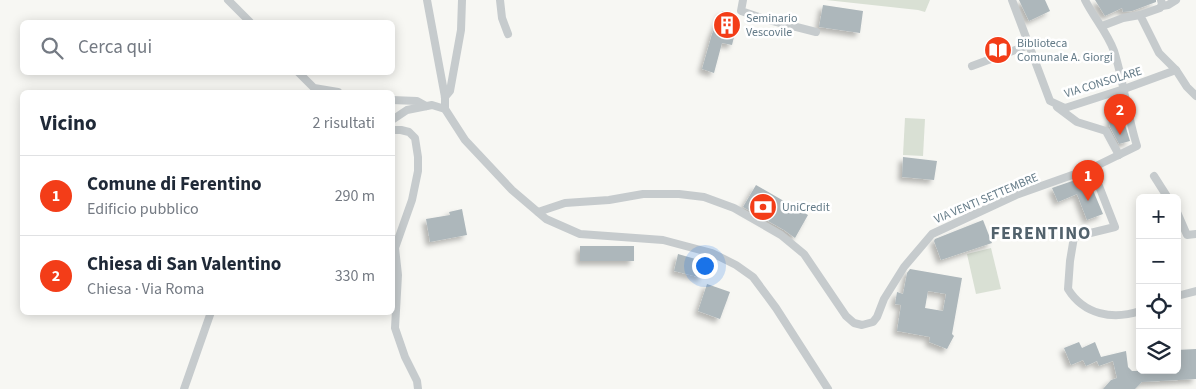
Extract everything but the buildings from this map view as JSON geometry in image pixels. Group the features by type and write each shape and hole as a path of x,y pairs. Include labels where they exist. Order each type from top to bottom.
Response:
{"street":[{"path":"228,0 248,20"},
{"path":"427,0 445,97 445,110 465,140 512,190 546,219 580,234 663,240 712,253 736,265 753,277 776,308 828,389"},
{"path":"445,97 450,91 461,30 462,0"},
{"path":"500,0 502,18 508,34"},
{"path":"743,0 741,11 765,20 816,32"},
{"name":"VIA CONSOLARE","path":"1012,0 1050,101 1065,108 1176,70"},
{"path":"1086,0 1090,10 1102,26 1113,51 1124,89"},
{"path":"1102,26 1123,18 1140,15 1161,3 1168,5 1176,0"},
{"path":"1140,15 1159,53 1176,70 1187,87 1196,96"},
{"path":"972,66 1029,45"},
{"path":"301,75 314,88 326,90"},
{"name":"VIA VENTI SETTEMBRE","path":"538,212 566,203 609,200 643,194 679,194 712,200 734,208 781,234 804,254 846,316 862,325 868,324 877,317 884,299 904,267 932,234 1016,195 1092,168 1137,146 1131,127 1124,89"},
{"path":"395,100 417,101 426,106"},
{"path":"1050,101 1077,122 1106,131 1120,155"},
{"path":"395,118 407,110 432,105 445,110"},
{"path":"395,130 409,132 415,138 418,157 418,171 412,200 395,248 398,275 395,328 417,381 418,389"},
{"path":"1092,168 1115,227 1074,237 1068,289 1092,312 1123,315 1136,312"},
{"path":"1154,176 1165,194"},
{"path":"1181,221 1187,235 1196,234"},
{"path":"1181,295 1196,291"},
{"path":"184,389 210,315"}],"shaded area":[{"path":"826,0 930,0 925,12"},
{"path":"905,118 925,119 923,156 903,155"},
{"path":"991,248 1001,289 976,294 967,254"}],"place":[{"name":"Seminario Vescovile","path":"727,25"},
{"name":"Biblioteca Comunale A. Giorgi","path":"998,50"},
{"name":"Chiesa di San Valentino","path":"1120,135"},
{"name":"Comune di Ferentino","path":"1088,201"},
{"name":"UniCredit","path":"763,207"}],"district":[{"name":"FERENTINO","path":"1041,233"}]}
